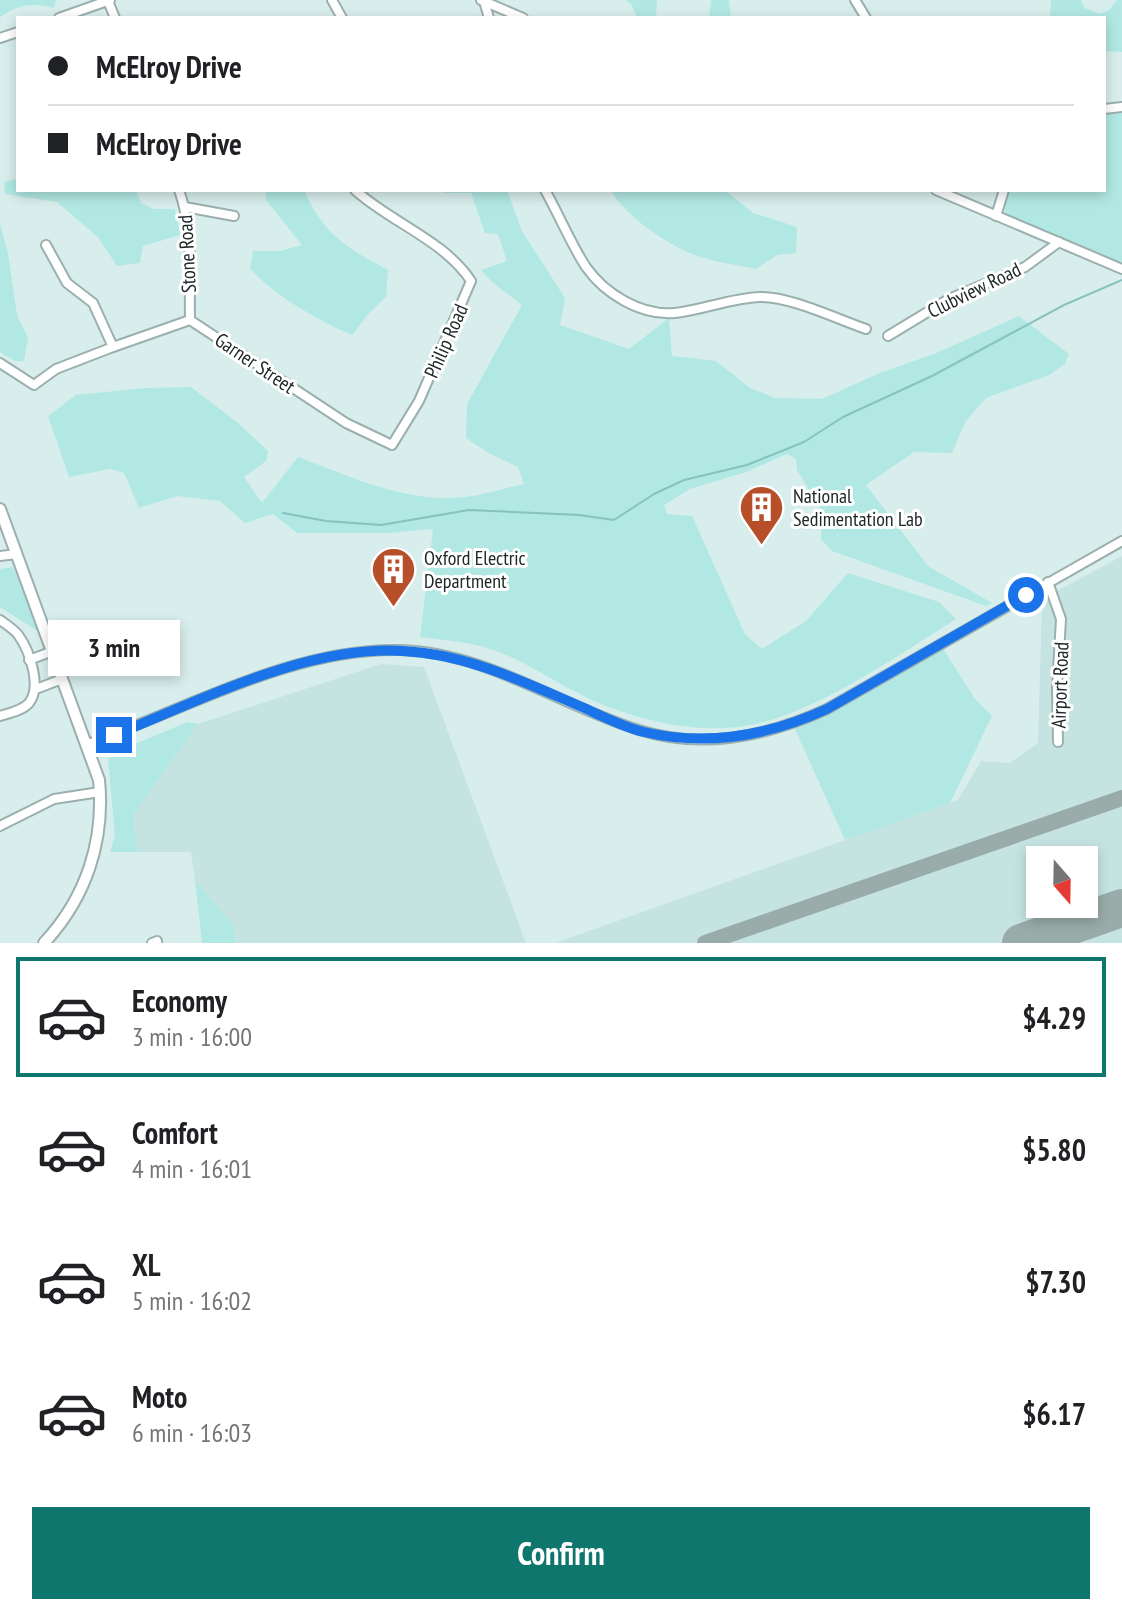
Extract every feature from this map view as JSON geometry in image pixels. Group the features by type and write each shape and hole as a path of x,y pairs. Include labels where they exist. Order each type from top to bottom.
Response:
{"main road":[{"path":"0,509 99,780 98,835 90,868 75,904 44,943"}],"street":[{"path":"482,0 518,16"},
{"path":"65,16 109,1"},
{"name":"Stone Road","path":"180,192 185,207 191,259 190,320"},
{"name":"Philip Road","path":"358,192 418,233 455,263 471,281 419,401 392,445"},
{"path":"546,192 585,266 614,294 648,313 677,313 761,297 779,299 866,329"},
{"path":"941,192 1121,269"},
{"path":"996,216 1003,192"},
{"path":"185,207 234,216"},
{"name":"Clubview Road","path":"888,336 949,299 1025,267 1059,242"},
{"path":"46,245 67,283 93,303 113,347"},
{"path":"0,363 34,385 51,371 190,320"},
{"name":"Garner Street","path":"190,320 346,423 392,445"},
{"path":"88,744 310,661 363,651 388,650 440,654 472,662 641,731 682,739 751,736 801,721 827,709 1122,541"},
{"path":"0,556 17,554"},
{"name":"Airport Road","path":"1048,582 1061,619 1058,742"},
{"path":"0,620 19,635 36,689 23,708 0,716"},
{"path":"29,660 53,651"},
{"path":"36,689 62,679"},
{"path":"0,826 54,799 100,792"}],"shaded area":[{"path":"0,0 56,0 54,8 26,6 0,17"},
{"path":"625,0 657,0 656,16 636,16 631,4"},
{"path":"711,0 729,0 731,16 709,16"},
{"path":"1051,0 1081,0 1085,8 1099,14 1109,10 1117,0 1122,0 1122,52 1106,51 1106,16 1050,16"},
{"path":"1122,112 1122,266 1006,215 1004,207 1008,192 1106,192 1106,114"},
{"path":"16,179 16,192 137,192 141,203 154,209 175,209 180,235 143,246 140,263 117,266 98,237 57,202 5,194 4,182"},
{"path":"266,192 305,192 328,229 360,254 388,270 386,297 352,335 298,307 250,269 253,251 280,251 302,245 266,200"},
{"path":"443,192 508,192 522,231 565,298 560,325 629,349 669,318 672,356 716,361 750,388 775,398 822,399 1019,316 1069,354 1065,364 1049,375 986,398 965,422 952,453 914,452 866,485 928,566 992,603 986,606 832,551 821,539 822,511 797,470 796,459 787,454 746,472 690,489 664,505 667,514 692,516 745,634 762,649 806,621 848,573 939,602 956,619 857,681 803,708 751,725 690,727 648,720 609,707 495,650 420,637 433,529 388,533 297,533 273,514 245,523 220,501 177,496 139,508 124,473 110,469 69,477 48,416 76,395 191,387 268,451 266,461 244,477 262,503 298,457 379,487 422,496 464,497 524,484 518,467 466,438 467,404 522,305 481,270 507,261 498,234 485,233 471,193"},
{"path":"612,192 727,192 753,213 797,227 796,253 777,255 756,269 701,257 650,230"},
{"path":"0,224 8,253 17,315 28,338 24,361 15,361 0,352"},
{"path":"1122,556 1122,943 555,943 958,800 981,761 1010,763 1038,743 1042,599"},
{"path":"13,567 39,632 0,607 0,569"},
{"path":"942,647 975,699 992,716 950,803 845,840 795,729 818,719"},
{"path":"381,664 424,667 526,943 236,943 233,925 195,880 191,852 138,852 133,815 198,724"},
{"path":"188,722 198,724 133,815 138,852 110,852 115,836 108,759 125,748"},
{"path":"195,880 233,925 236,943 202,943"}],"waterway":[{"path":"283,513 326,521 381,525 469,510 579,515 614,520 654,494 684,480 747,465 804,442 843,417 932,376 1064,305 1122,280"}],"taxiway":[{"path":"705,943 1122,798"}],"runway":[{"path":"1021,943 1122,908"}],"place":[{"name":"National Sedimentation Lab","path":"762,546"},
{"name":"Oxford Electric Department","path":"393,608"}],"route":[{"path":"114,735 273,673 323,657 363,651 401,650 440,654 472,662 641,731 682,739 751,736 801,721 827,709 1026,595"}]}
